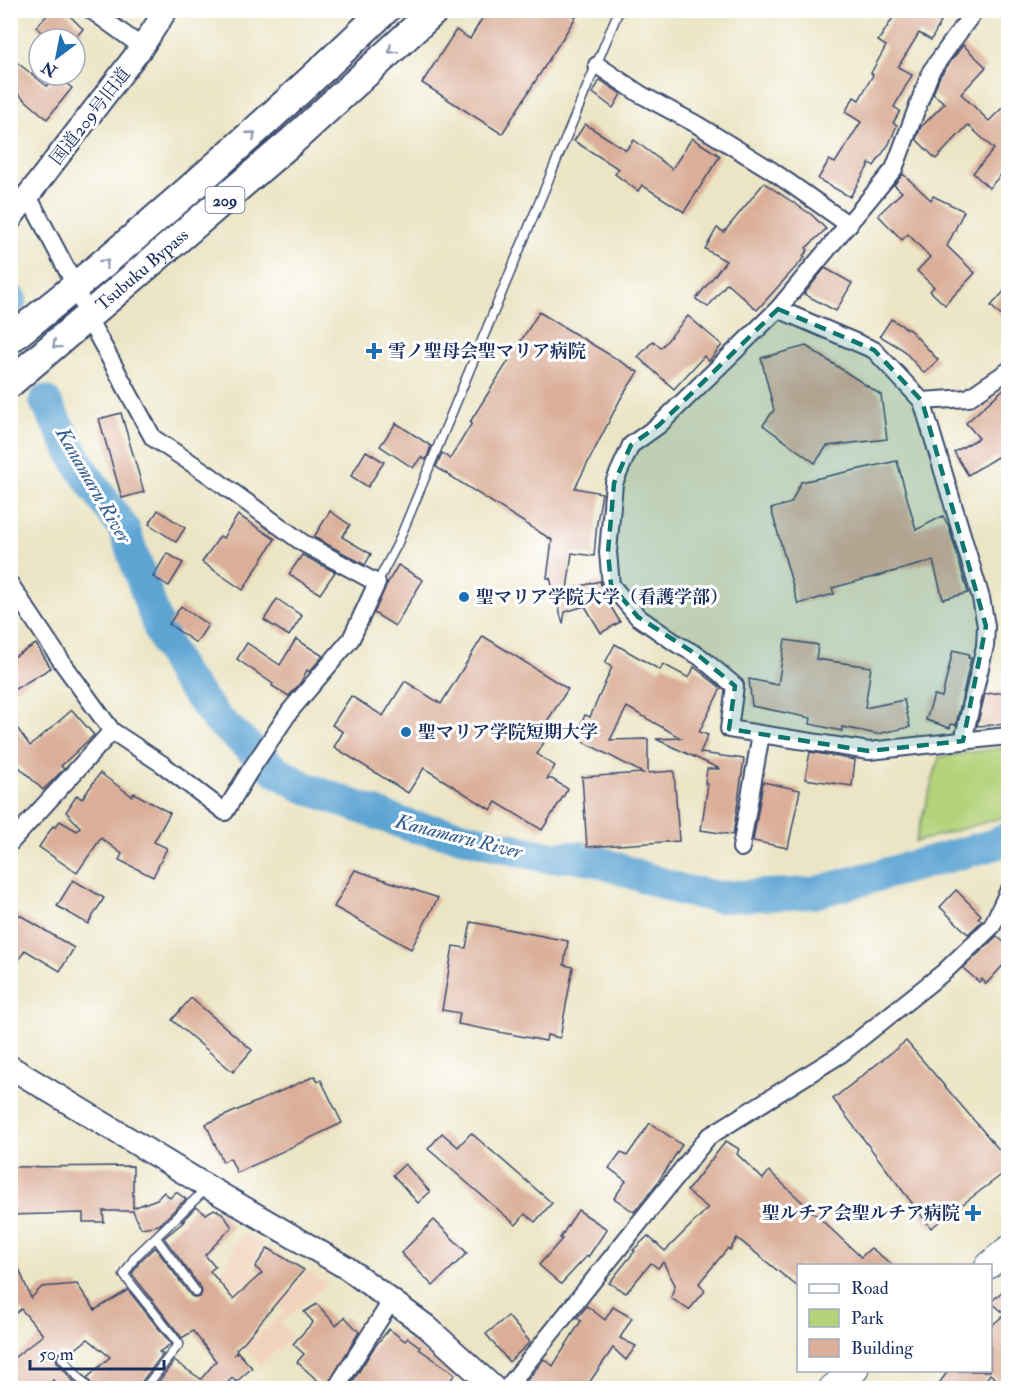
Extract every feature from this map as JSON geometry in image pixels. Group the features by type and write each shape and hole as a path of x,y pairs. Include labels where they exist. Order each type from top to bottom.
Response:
{"highway":[{"name":"Tsubuku Bypass","path":"10,339 76,287 279,112 386,10"},
{"name":"Tsubuku Bypass","path":"10,383 292,141 435,10"}],"main road":[{"path":"990,1264 1008,1249"},
{"path":"832,1389 854,1372"}],"street":[{"path":"91,10 142,47"},
{"name":"国道209号旧道","path":"10,219 142,47 166,10"},
{"path":"975,10 931,71 894,169 778,309 659,425 630,445 614,483 608,552 611,585 638,617 699,656 735,686 729,729 869,752 1008,736"},
{"path":"597,65 640,94 696,124 771,170 849,225"},
{"path":"10,584 112,732 162,764 225,812 290,711 351,639 377,583 303,543 205,472 153,438 88,318 76,287 28,196"},
{"path":"778,309 874,350 922,401 981,598 986,626 985,646 963,741"},
{"path":"922,401 968,398 1007,375"},
{"path":"10,843 112,732"},
{"path":"741,848 761,734"},
{"path":"507,1389 708,1137 841,1054 944,972 992,926 1008,892"},
{"path":"10,1067 347,1268 426,1326 494,1389"},
{"path":"336,1389 392,1300"}],"lane":[{"path":"377,583 401,534 619,10"},
{"path":"145,1389 179,1344 124,1275 135,1257 208,1187"},
{"path":"156,1238 196,1292"},
{"path":"62,1358 88,1389"}],"highlighted area":[{"path":"778,309 874,350 922,401 986,626 963,741 869,751 729,729 735,686 699,656 638,617 611,585 608,552 614,483 631,445 659,425"}],"shaded area":[{"path":"243,1232 263,1244 251,1267 286,1297 307,1271 328,1284 281,1322 292,1338 260,1365 237,1337 245,1330 255,1339 285,1311 249,1280 236,1292 221,1274"}],"green space":[{"path":"1008,747 1008,816 915,842 939,757"}],"building":[{"path":"52,10 64,10 81,27 36,27"},
{"path":"487,10 565,10 576,17 502,134 422,83 456,30 470,39"},
{"path":"898,10 920,10 941,22 931,40 919,33 898,67 912,75 894,107 900,111 893,123 897,125 889,144 874,166 870,163 850,197 818,179 829,160 835,163 861,122 845,112 854,97 859,100 873,75 871,73 886,46 878,41"},
{"path":"963,45 986,67 961,94 989,121 1008,102 1008,167 989,188 973,173 994,149 968,125 936,159 916,139 921,127 945,103 933,94 940,76"},
{"path":"10,57 27,70 27,87 72,88 47,119 10,87"},
{"path":"600,80 621,94 613,108 593,93"},
{"path":"585,124 626,150 634,140 672,169 692,138 720,156 684,212 642,185 638,191 615,174 619,169 574,141"},
{"path":"903,174 931,200 933,196 964,211 947,246 975,273 945,305 930,291 934,287 917,271 930,257 908,234 902,240 878,215 902,192 894,185"},
{"path":"764,183 812,215 826,229 806,248 808,250 803,256 805,257 757,310 727,283 708,307 696,299 726,261 705,249 717,228 724,232"},
{"path":"825,268 852,283 836,311 804,294"},
{"path":"1008,287 1008,322 991,306"},
{"path":"539,312 638,372 621,398 575,488 602,493 594,556 572,553 567,590 600,581 609,599 607,600 620,622 601,633 585,606 565,612 563,624 550,578 547,578 552,540 436,467 442,453 450,459 472,423 470,422"},
{"path":"688,316 722,345 709,361 704,356 674,389 638,357 653,341 661,348"},
{"path":"891,319 911,331 938,360 924,373 902,349 880,336"},
{"path":"806,346 881,395 887,439 827,446 815,463 763,425 774,410 761,358"},
{"path":"1008,385 1008,470 997,457 968,475 954,452 979,438 966,423"},
{"path":"121,413 144,492 122,498 99,419"},
{"path":"396,423 431,446 426,460 421,457 413,468 380,446"},
{"path":"366,451 384,462 368,487 351,476"},
{"path":"897,461 916,530 943,516 949,527 968,593 943,599 933,561 832,588 834,594 798,604 771,509 791,503 801,482"},
{"path":"158,510 185,528 176,542 149,524"},
{"path":"330,511 350,525 342,537 371,554 365,565 314,537"},
{"path":"238,515 275,539 243,590 202,562 220,536 223,538"},
{"path":"167,553 183,563 169,586 153,577"},
{"path":"302,555 335,572 320,594 289,574"},
{"path":"398,565 423,580 395,626 374,613"},
{"path":"277,599 302,616 289,636 264,620"},
{"path":"181,606 208,625 196,643 169,624"},
{"path":"483,636 568,689 542,729 549,734 537,754 555,766 547,779 552,779 568,789 542,830 496,802 491,810 424,768 408,793 334,747 343,732 332,725 351,696 383,716 405,681 441,704"},
{"path":"296,639 323,656 309,672 307,670 301,682 289,696 237,659 247,643 280,665"},
{"path":"785,640 818,645 816,659 871,667 865,708 904,700 910,727 877,734 842,727 842,731 810,724 811,718 752,706 749,679 778,685"},
{"path":"36,644 51,668 10,692 10,659"},
{"path":"615,644 660,670 663,664 689,678 694,667 721,688 699,732 708,735 700,753 744,759 733,835 701,830 708,784 705,784 707,769 720,769 656,739 681,738 627,707 610,740 648,739 648,773 674,771 679,841 587,847 582,777 643,773 580,740 579,728 585,715 590,717 612,667 605,663"},
{"path":"953,650 969,654 968,658 971,658 956,725 951,724 950,728 926,720 934,695 942,697"},
{"path":"1008,692 1008,724 977,726 985,694"},
{"path":"72,710 94,735 61,766 64,769 43,790 15,763 19,759 10,746 10,718 30,746"},
{"path":"810,752 855,760 852,786 805,779"},
{"path":"100,773 132,796 134,793 170,813 154,842 167,848 153,877 119,860 122,854 101,838 77,873 39,847 53,826 55,827 60,821 77,831 80,827 66,812 77,795 82,799"},
{"path":"763,782 800,790 788,848 753,841"},
{"path":"355,870 438,898 411,949 334,907"},
{"path":"73,880 104,898 88,924 57,906"},
{"path":"956,890 981,915 978,918 982,921 968,934 940,907"},
{"path":"10,909 74,948 60,971 25,950 10,974"},
{"path":"471,922 568,941 564,965 573,967 560,1038 547,1035 546,1041 458,1024 460,1013 442,1010 453,946 466,948"},
{"path":"997,936 1008,946 1008,960 986,984 982,979 979,982 963,968"},
{"path":"191,998 252,1050 233,1072 172,1020"},
{"path":"906,1041 1008,1160 1008,1170 931,1228 833,1099"},
{"path":"315,1076 318,1082 321,1080 342,1123 237,1173 230,1158 223,1162 206,1124"},
{"path":"650,1123 682,1145 658,1182 634,1212 614,1198 626,1181 609,1168 621,1152 627,1156"},
{"path":"442,1133 458,1147 471,1133 552,1203 535,1222 525,1214 516,1225 428,1149"},
{"path":"726,1141 739,1149 737,1154 763,1179 769,1171 861,1257 871,1248 891,1264 797,1264 797,1286 737,1238 730,1250 728,1248 699,1283 705,1291 689,1310 671,1298 675,1285 663,1262 658,1268 651,1263 626,1293 609,1283 635,1251 633,1250 648,1236 665,1251 708,1208 687,1191"},
{"path":"405,1164 430,1192 418,1203 393,1175"},
{"path":"133,1166 133,1208 157,1199 164,1192 170,1198 176,1192 186,1199 159,1225 141,1228 133,1211 103,1211 104,1222 83,1222 83,1213 10,1215 10,1167"},
{"path":"196,1207 206,1214 214,1209 222,1213 232,1227 205,1255 215,1267 210,1271 233,1299 262,1273 255,1267 268,1248 304,1270 236,1349 235,1354 238,1352 252,1368 236,1382 232,1378 222,1389 153,1389 174,1361 201,1379 216,1361 193,1331 182,1338 132,1274 140,1261 155,1247 191,1296 200,1297 201,1288 164,1238 186,1220 182,1221"},
{"path":"578,1210 607,1229 588,1257 561,1284 539,1265 562,1239 560,1238"},
{"path":"434,1220 467,1253 433,1286 401,1253"},
{"path":"10,1247 31,1298 42,1287 77,1284 95,1310 128,1290 171,1344 159,1352 163,1354 140,1384 139,1389 94,1389 87,1378 110,1357 88,1339 68,1355 61,1352 56,1356 57,1362 80,1389 60,1389 53,1380 46,1389 10,1389 10,1361 43,1335 21,1309 10,1318"},
{"path":"1008,1286 1008,1389 990,1374 979,1389 935,1389 947,1372 992,1372 992,1325 1005,1314 992,1301"},
{"path":"317,1304 336,1325 345,1317 359,1332 326,1388 297,1362 304,1354 293,1344 313,1322 304,1312"},
{"path":"587,1306 605,1320 613,1307 632,1318 620,1338 636,1346 626,1360 613,1348 585,1389 520,1389 544,1359 553,1366 581,1321 577,1318"},
{"path":"508,1316 530,1342 509,1362 486,1334"},
{"path":"389,1329 405,1341 408,1338 420,1347 419,1349 455,1374 444,1389 348,1389 373,1349"}],"waterway":[{"name":"Kanamaru River","path":"45,401 81,468 124,529 160,632 182,675 217,719 276,771 304,787 413,827 449,833 546,857 581,857 681,890 718,897 813,893 996,844 1008,838"}],"place":[{"name":"雪ノ聖母会聖マリア病院","path":"374,351"},
{"name":"聖マリア学院大学（看護学部）","path":"464,597"},
{"name":"聖マリア学院短期大学","path":"406,732"},
{"name":"聖ルチア会聖ルチア病院","path":"973,1213"}]}
